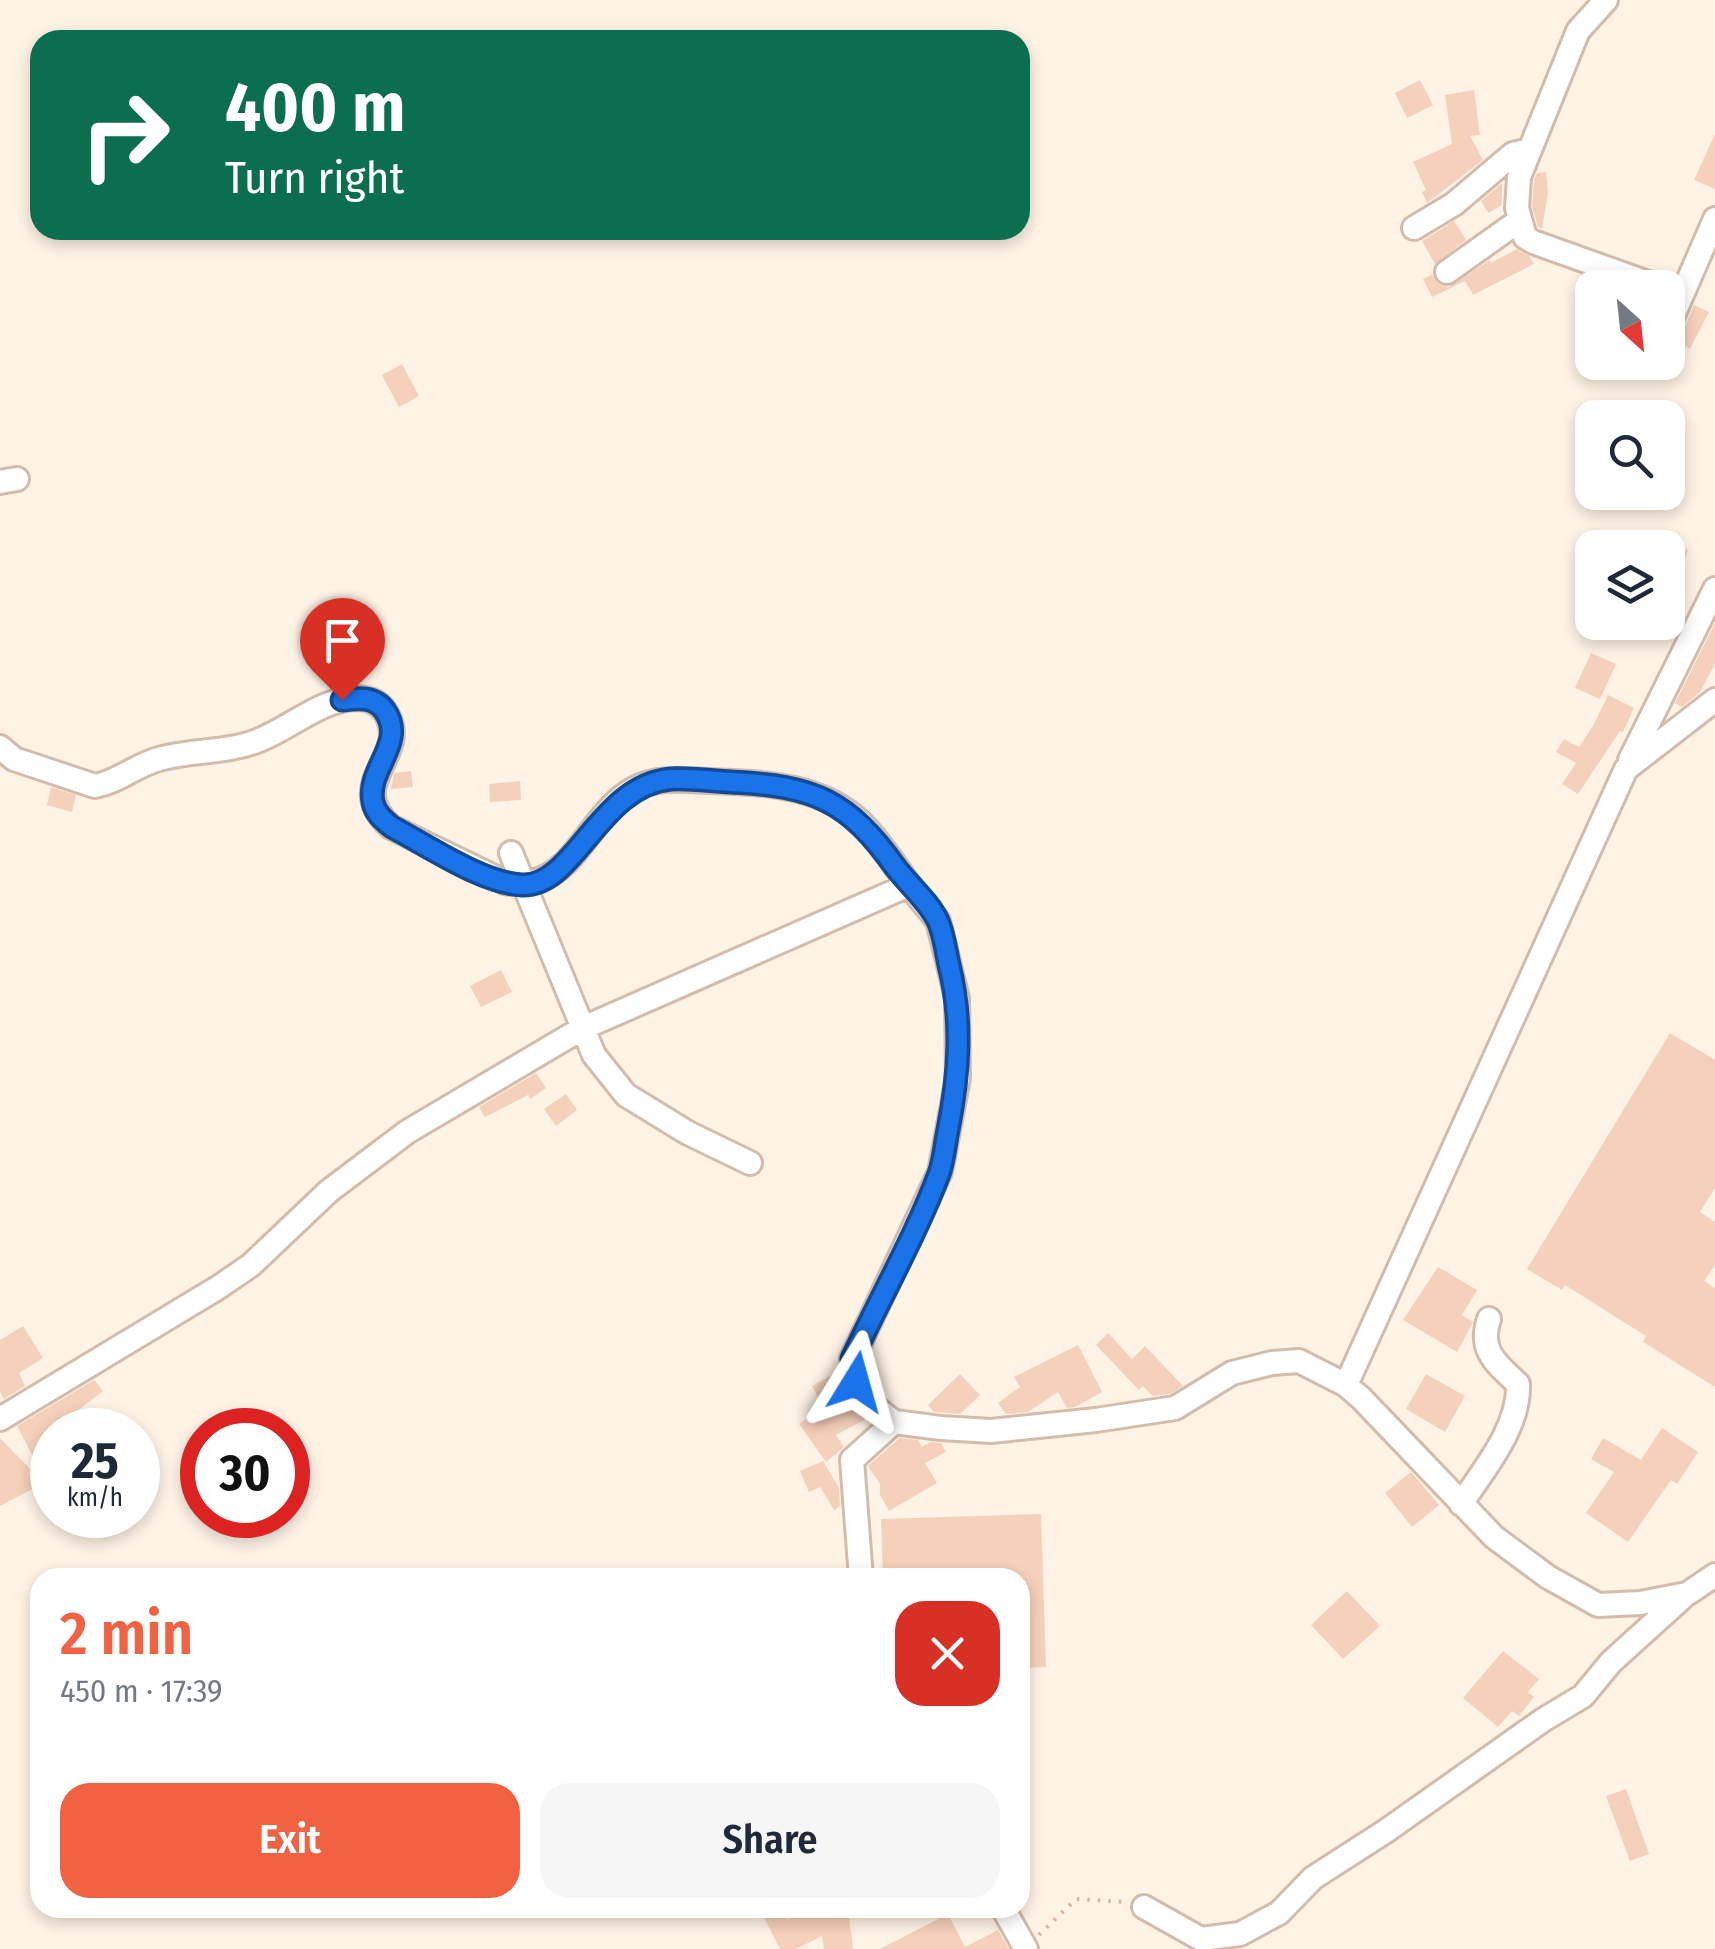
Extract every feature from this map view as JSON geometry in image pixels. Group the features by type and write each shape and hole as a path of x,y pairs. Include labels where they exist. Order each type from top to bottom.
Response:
{"street":[{"path":"1606,0 1578,31 1516,192 1520,220 1532,242 1612,270"},
{"path":"1414,228 1454,204 1513,154 1530,150"},
{"path":"1446,272 1520,220"},
{"path":"1683,270 1715,220"},
{"path":"1346,1385 1626,769 1715,589"},
{"path":"0,747 14,759 95,786 163,758 215,752 258,741 342,700 371,700 382,706 392,732 372,792 373,805 380,816 392,827 484,874 522,885 535,884 560,868 608,812 634,789 672,779 791,788 840,807 860,822 938,921 957,998 958,1078 940,1172 852,1359 856,1382 876,1408 894,1422 991,1432 1175,1408 1232,1373 1299,1361 1346,1385 1494,1537 1548,1578 1598,1605 1640,1603 1687,1594"},
{"path":"1626,769 1715,700"},
{"path":"511,853 594,1055 626,1095 688,1133 750,1162"},
{"path":"0,1419 219,1287 250,1265 329,1192 407,1132 583,1028 909,885"},
{"path":"1461,1504 1508,1428 1519,1398 1518,1384 1488,1354 1489,1319"},
{"path":"860,1568 852,1460 894,1422"},
{"path":"1144,1907 1201,1939 1240,1934 1279,1913 1313,1878 1583,1696 1611,1662 1687,1594 1715,1575"},
{"path":"1010,1918 1028,1946"}],"path":[{"path":"1028,1946 1076,1900 1144,1907"}],"building":[{"path":"1420,80 1433,105 1407,118 1395,93"},
{"path":"1474,90 1480,135 1470,136 1483,160 1427,203 1422,192 1426,190 1413,162 1452,144 1445,95"},
{"path":"1715,134 1715,189 1694,180"},
{"path":"1546,172 1548,192 1542,229 1532,206 1534,180 1537,173"},
{"path":"1502,183 1502,205 1488,213 1481,201"},
{"path":"1454,221 1466,240 1435,264 1422,241"},
{"path":"1517,249 1534,264 1473,295 1465,281 1432,297 1423,279 1432,275 1440,285 1449,287 1490,260 1491,263"},
{"path":"1694,305 1709,312 1690,349 1685,346 1685,326"},
{"path":"402,364 419,396 399,407 382,375"},
{"path":"1715,623 1715,664 1700,692 1682,707 1675,703"},
{"path":"1591,653 1616,664 1600,699 1575,688"},
{"path":"1608,695 1634,708 1623,732 1620,731 1578,794 1562,784 1576,763 1556,752 1564,739 1579,747"},
{"path":"411,771 413,787 391,789 394,773"},
{"path":"520,781 521,800 490,802 489,784"},
{"path":"51,787 76,795 72,812 47,805"},
{"path":"501,970 512,992 481,1007 470,986"},
{"path":"1670,1033 1715,1060 1715,1188 1700,1212 1715,1222 1715,1265 1704,1281 1715,1288 1715,1387 1643,1342 1646,1336 1565,1285 1562,1290 1527,1269"},
{"path":"536,1073 546,1088 530,1099 528,1095 485,1117 479,1107"},
{"path":"566,1094 577,1110 556,1126 544,1109"},
{"path":"1438,1267 1477,1290 1462,1315 1473,1322 1457,1352 1403,1320"},
{"path":"23,1326 43,1358 19,1373 25,1386 4,1399 0,1392 0,1340"},
{"path":"1108,1333 1132,1359 1145,1346 1183,1386 1170,1394 1153,1396 1143,1386 1139,1390 1096,1345"},
{"path":"1078,1345 1102,1392 1067,1408 1058,1392 1028,1412 1006,1414 998,1403 1020,1387 1014,1377"},
{"path":"839,1371 844,1390 866,1419 836,1435 844,1447 826,1462 799,1424 823,1406 812,1386"},
{"path":"960,1374 980,1395 960,1414 934,1412 928,1405"},
{"path":"1426,1374 1465,1396 1445,1432 1406,1409"},
{"path":"94,1380 103,1391 81,1408 47,1408"},
{"path":"30,1418 30,1451 17,1426"},
{"path":"1662,1428 1698,1452 1677,1484 1671,1480 1628,1542 1586,1513 1614,1472 1591,1459 1603,1438 1641,1460"},
{"path":"0,1438 30,1469 30,1490 0,1506"},
{"path":"900,1438 918,1440 922,1447 930,1442 941,1443 946,1452 925,1463 937,1483 889,1511 880,1495 880,1484 868,1466"},
{"path":"823,1461 839,1488 840,1506 834,1510 820,1487 809,1492 800,1471"},
{"path":"1411,1472 1439,1505 1412,1527 1385,1493"},
{"path":"1041,1514 1046,1667 1030,1668 1030,1568 883,1568 881,1519"},
{"path":"1347,1591 1380,1626 1343,1659 1311,1625"},
{"path":"1503,1651 1539,1679 1528,1692 1534,1697 1519,1716 1512,1711 1498,1727 1463,1698"},
{"path":"1626,1789 1649,1854 1630,1861 1606,1796"},
{"path":"764,1918 849,1918 853,1949 824,1949 822,1936 796,1949 780,1949"},
{"path":"940,1918 950,1918 965,1947 998,1930 1009,1949 880,1949"}],"route":[{"path":"342,700 371,700 382,706 390,720 389,748 372,792 373,805 380,816 392,827 504,882 535,884 546,878 560,868 620,799 647,784 672,779 791,788 840,807 878,842 924,901 938,921 957,998 958,1078 940,1172 852,1359 856,1382"}]}
